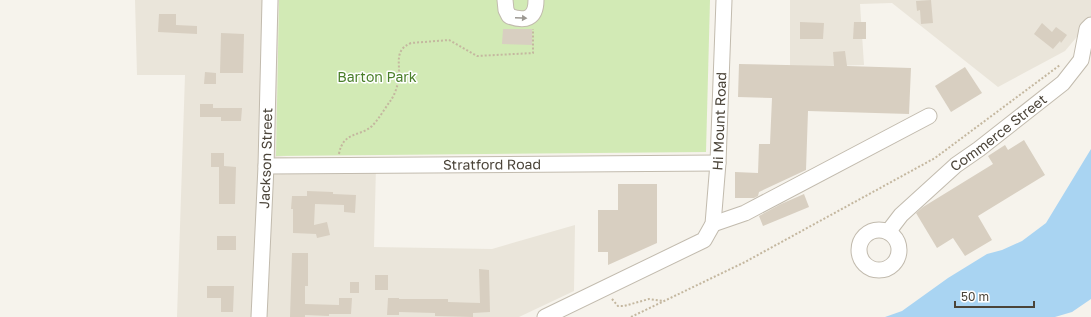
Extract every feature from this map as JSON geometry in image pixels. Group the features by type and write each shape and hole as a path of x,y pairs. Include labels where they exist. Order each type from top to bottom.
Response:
{"street":[{"name":"Jackson Street","path":"259,317 266,166 270,0"},
{"path":"505,0 506,10 509,16 528,19 535,11 536,0"},
{"name":"Hi Mount Road","path":"605,287 704,240 713,224 718,163 724,0"},
{"name":"Commerce Street","path":"888,232 901,215 956,165 979,149 1063,83 1081,60 1087,30 1091,25"},
{"path":"713,224 746,213 928,116"},
{"name":"Stratford Road","path":"266,166 718,163"},
{"path":"551,316 605,287"}],"path":[{"path":"339,166 340,148 344,142 354,134 373,125 392,97 398,80 398,58 405,46 411,43 449,40 477,56 533,53 534,22 532,16"},
{"path":"631,317 745,262 935,158 1061,65"},
{"path":"605,287 618,306 624,306 649,299 664,301"}],"shaded area":[{"path":"135,0 279,0 276,156 376,166 374,247 492,249 575,225 574,291 519,317 177,317 185,75 137,75"},
{"path":"790,0 1091,0 1091,20 1065,51 998,87 892,3 860,4 864,65 790,67"}],"green space":[{"name":"Barton Park","path":"279,0 710,0 706,152 276,156"}],"water":[{"path":"1091,149 1091,299 1072,312 1055,317 885,317 902,311 948,278 987,254 1002,250 1022,241 1046,223"}],"building":[{"path":"931,0 933,23 921,24 920,10 917,11 916,1"},
{"path":"159,14 176,14 176,25 197,26 197,34 158,32"},
{"path":"800,22 824,23 823,39 800,39"},
{"path":"854,22 866,22 866,39 853,39"},
{"path":"1042,23 1052,32 1056,27 1067,35 1061,43 1060,41 1053,49 1034,34"},
{"path":"503,29 532,29 532,45 502,44"},
{"path":"221,33 244,34 243,73 220,73"},
{"path":"845,51 847,66 911,68 909,114 808,111 806,170 759,192 758,196 754,198 735,198 735,172 758,173 759,144 770,144 772,98 738,97 739,64 834,66 833,52"},
{"path":"965,67 982,93 951,112 935,86"},
{"path":"205,72 216,73 216,84 204,84"},
{"path":"200,104 213,104 213,108 242,108 241,121 221,121 221,117 200,117"},
{"path":"1024,140 1045,175 978,216 992,240 965,256 953,238 937,248 916,213 923,207 993,164 988,156 1005,145 1008,150"},
{"path":"211,153 224,153 224,166 236,167 235,204 219,204 219,167 211,167"},
{"path":"618,184 657,184 657,243 608,265 608,252 598,252 598,210 618,210"},
{"path":"307,191 356,195 355,213 344,212 344,205 315,204 314,225 327,222 330,235 317,238 316,234 293,233 293,209 291,209 292,196 307,196"},
{"path":"804,194 809,207 763,226 759,216"},
{"path":"217,236 236,236 236,250 217,250"},
{"path":"292,253 308,253 308,286 305,286 305,304 339,305 339,298 352,298 351,314 329,314 329,316 305,315 305,317 290,317"},
{"path":"479,269 489,270 490,312 473,313 473,317 435,316 435,313 399,312 399,315 387,315 388,298 448,299 448,302 480,303"},
{"path":"375,275 388,275 388,290 375,290"},
{"path":"350,282 359,282 359,293 350,293"},
{"path":"207,286 234,286 233,312 221,312 221,298 207,298"}]}
